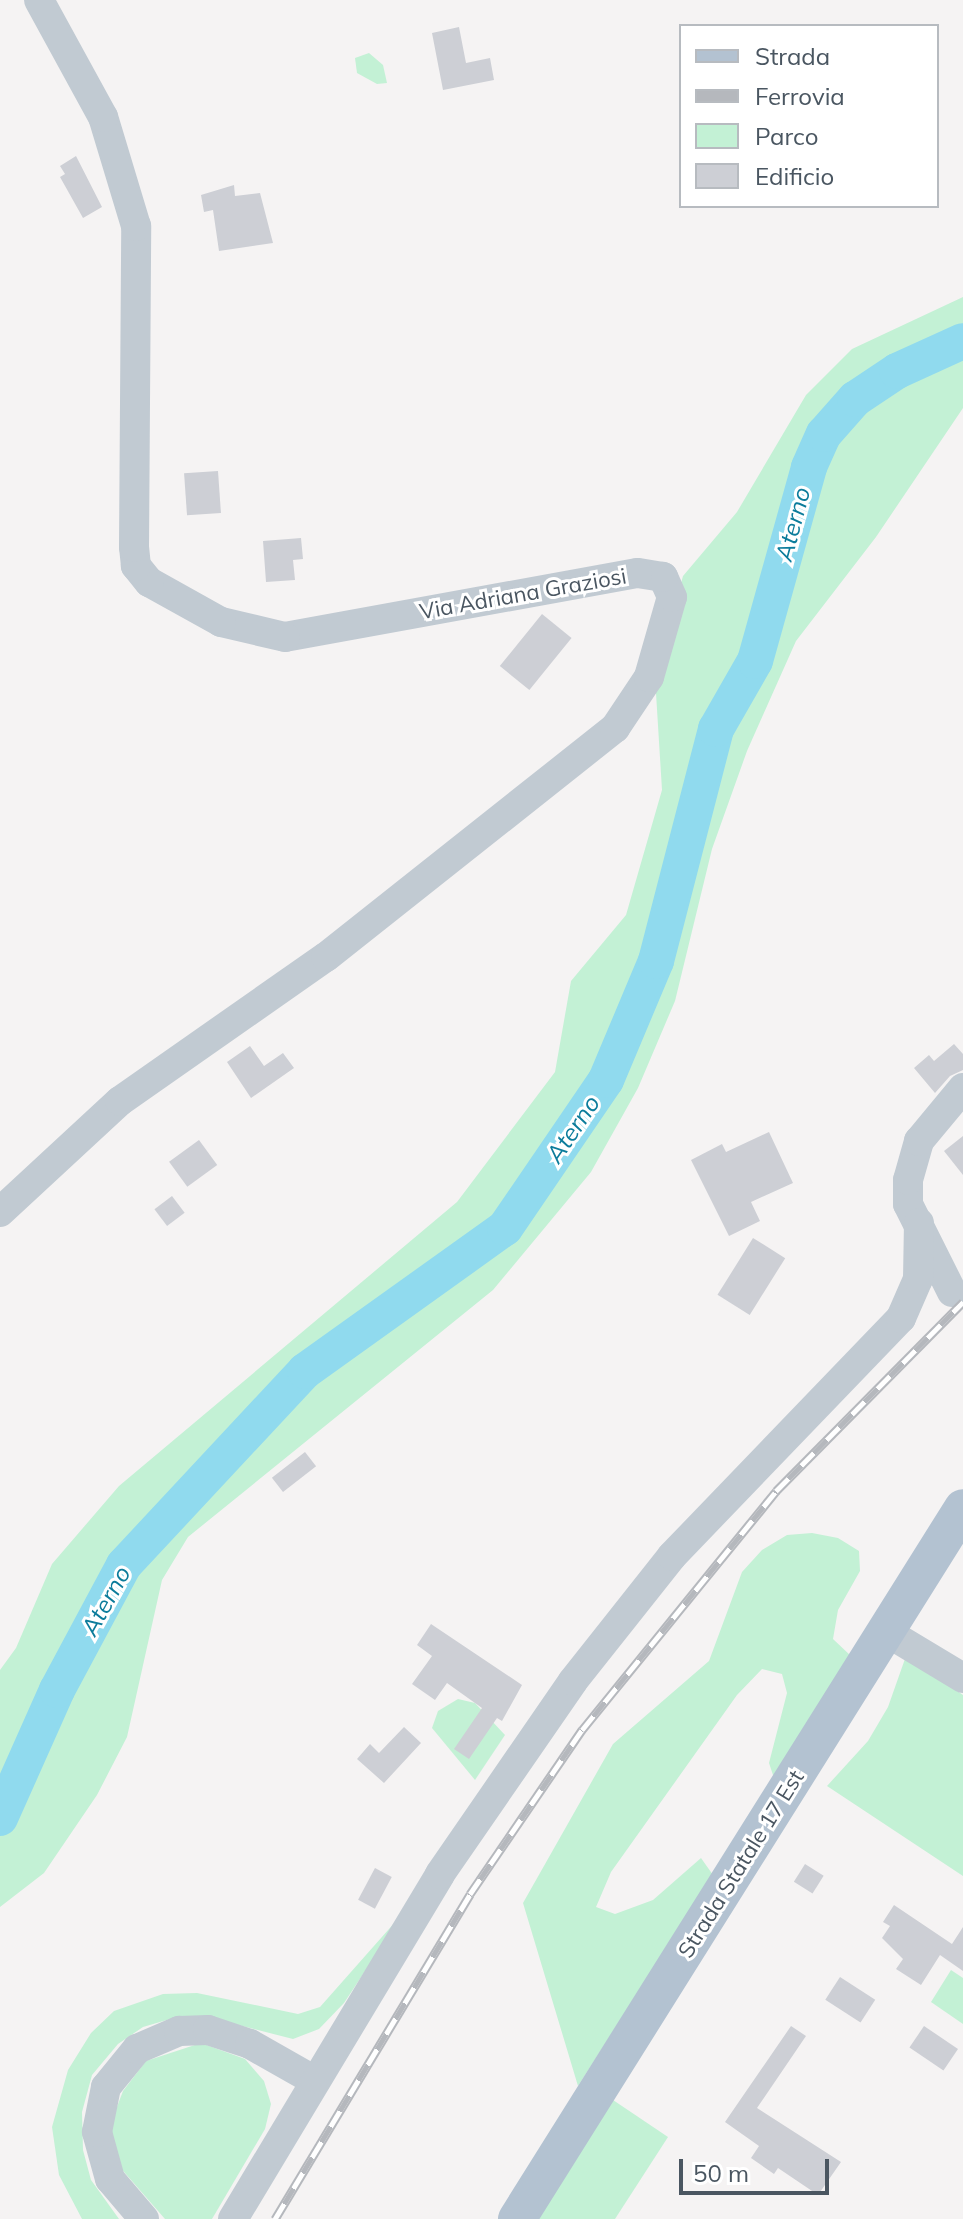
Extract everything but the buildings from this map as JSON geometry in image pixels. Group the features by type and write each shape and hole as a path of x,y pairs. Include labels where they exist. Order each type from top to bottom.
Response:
{"main road":[{"name":"Strada Statale 17 Est","path":"517,2219 963,1508"}],"street":[{"name":"Via Adriana Graziosi","path":"0,1212 120,1101 196,1043 326,957 615,728 649,677 672,597 663,577 637,573 285,637 221,622 149,582 136,566 134,547 139,287 134,215 103,117 39,0"},
{"path":"952,1292 913,1214 909,1169 919,1141 963,1088"},
{"path":"233,2219 471,1825 607,1635 751,1470 891,1331 916,1286 899,1224 913,1214"},
{"path":"885,1631 963,1678"},
{"path":"144,2219 110,2179 97,2132 106,2087 137,2049 179,2031 216,2031 315,2081"}],"green space":[{"path":"369,53 383,65 387,83 377,84 357,73 355,58"},
{"path":"963,297 963,408 876,537 796,641 747,751 712,849 675,1001 638,1088 591,1172 493,1290 188,1537 162,1580 127,1737 97,1795 44,1873 0,1907 0,1670 16,1648 52,1564 119,1486 457,1202 555,1072 571,981 626,915 662,790 655,677 683,576 737,512 806,395 852,349"},
{"path":"812,1533 838,1538 859,1551 860,1571 838,1610 833,1639 851,1656 775,1781 769,1763 787,1693 782,1674 762,1669 737,1695 611,1872 596,1907 615,1914 653,1900 701,1858 713,1875 578,2086 523,1903 613,1744 709,1661 742,1572 762,1550 787,1535"},
{"path":"906,1656 963,1695 963,1876 827,1786 868,1741 888,1707"},
{"path":"458,1699 475,1703 505,1735 475,1780 432,1728 438,1711"},
{"path":"404,1912 344,2003 319,2029 293,2039 207,2017 177,2017 143,2027 118,2044 92,2075 82,2112 83,2150 91,2180 119,2219 82,2219 59,2175 52,2127 68,2070 91,2033 114,2011 163,1994 197,1993 298,2014 320,2007"},
{"path":"951,1970 963,1978 963,2024 931,2002"},
{"path":"201,2043 245,2059 264,2081 271,2104 265,2129 212,2219 165,2219 118,2165 111,2134 115,2112 123,2091 146,2061"},
{"path":"613,2100 668,2137 615,2219 538,2219"}],"waterway":[{"name":"Aterno","path":"0,1818 57,1690 124,1565 305,1371 505,1228 606,1080 656,961 716,729 755,661 809,467 824,434 855,399 897,371 963,341"}],"railway":[{"path":"275,2219 470,1894 582,1730 776,1491 963,1302"}]}
